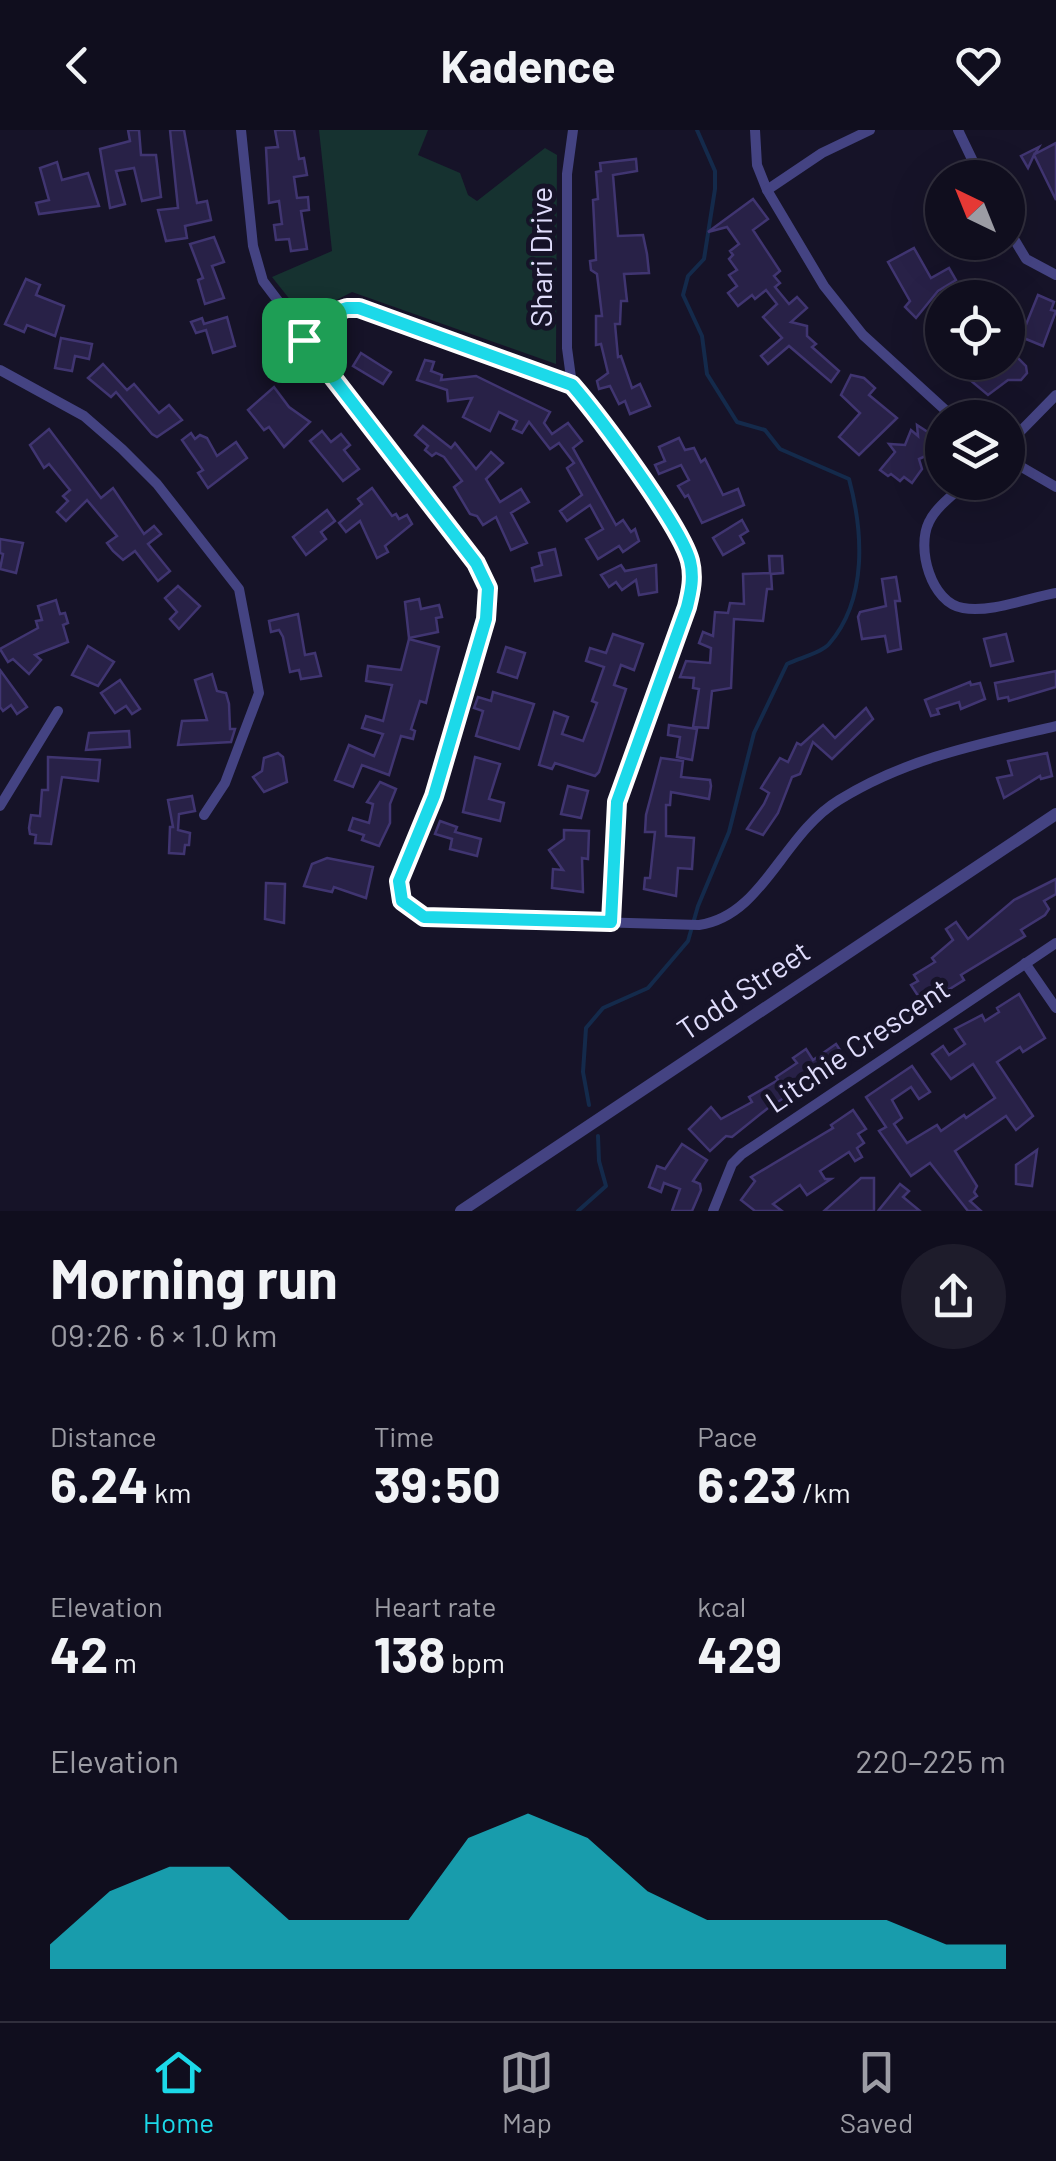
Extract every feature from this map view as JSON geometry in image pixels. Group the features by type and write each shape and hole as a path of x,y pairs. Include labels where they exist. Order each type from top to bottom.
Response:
{"street":[{"path":"241,130 256,264 275,302 476,563 488,588 486,619 438,786 399,881 400,895 412,912 424,917 685,924 733,915 804,828 836,801 928,756 1056,726"},
{"name":"Shari Drive","path":"572,130 567,174 567,348 572,385"},
{"path":"755,130 757,165 767,190 840,310 934,400"},
{"path":"767,190 822,153 870,130"},
{"path":"958,130 972,160"},
{"path":"1025,257 1056,275"},
{"path":"304,340 335,312 359,308 572,385 678,535 692,566 687,607 617,802 611,922"},
{"path":"0,370 84,416 122,448 157,484 239,589 258,693 225,782 204,816"},
{"path":"1025,427 1056,395"},
{"path":"1025,468 1056,487"},
{"path":"948,500 930,518 924,548 932,577 944,599 966,609 1056,593"},
{"path":"0,806 58,711"},
{"name":"Todd Street","path":"461,1211 1056,814"},
{"name":"Litchie Crescent","path":"713,1211 732,1164 742,1154 1056,943"},
{"path":"1025,963 1056,1008"}],"green space":[{"path":"319,130 428,130 418,155 460,173 468,195 477,201 545,148 557,155 556,364 352,292 319,309 307,321 272,277 332,251"}],"building":[{"path":"128,130 139,130 141,155 156,155 161,197 142,201 134,168 116,171 125,204 110,208 100,149 130,141"},
{"path":"170,130 184,130 197,203 207,201 211,220 185,226 187,238 166,241 158,210 178,208"},
{"path":"275,130 294,130 299,159 304,158 307,175 294,177 297,198 308,197 309,210 301,211 307,249 291,251 289,239 276,240 274,225 282,224 279,201 269,203 266,148 278,147"},
{"path":"1056,143 1056,200 1034,155 1028,168 1021,156 1039,147 1035,154"},
{"path":"636,159 637,171 613,175 618,236 643,235 649,273 624,274 627,301 621,301 620,324 615,324 618,357 621,356 632,388 640,384 650,406 630,414 625,401 619,404 610,386 599,389 597,381 608,373 601,344 596,345 596,316 602,316 597,274 591,270 590,261 596,260 593,200 598,199 596,172 601,171 600,163"},
{"path":"57,162 62,180 88,173 99,206 39,214 36,203 49,200 40,168"},
{"path":"753,199 768,219 753,230 780,271 774,276 780,283 775,287 789,304 797,297 807,308 791,322 807,326 807,336 816,344 812,347 839,371 831,382 789,346 768,364 761,356 782,338 763,317 777,304 766,290 738,306 728,293 737,286 729,275 737,270 729,259 733,255 730,251 739,244 727,227 708,232"},
{"path":"214,237 224,262 212,266 224,298 205,304 198,280 203,278 190,244"},
{"path":"914,248 931,278 949,268 956,280 925,280 925,307 916,318 905,307 910,301 888,262"},
{"path":"26,279 40,285 36,295 64,306 55,336 27,325 24,332 5,324"},
{"path":"1038,295 1054,302 1051,310 1056,311 1043,346 1025,339 1025,327"},
{"path":"227,317 235,346 213,353 206,330 196,333 191,322 202,318 204,324"},
{"path":"61,338 92,344 89,359 75,356 72,371 55,368"},
{"path":"361,353 391,372 383,384 353,366"},
{"path":"425,360 434,362 431,371 442,375 441,380 476,376 550,412 544,423 552,434 568,423 582,441 573,448 616,525 623,520 631,532 635,529 639,541 623,552 619,546 598,559 586,539 603,529 590,505 567,521 560,511 582,495 567,468 574,463 559,443 550,449 529,422 522,433 513,429 517,421 499,412 490,431 463,417 472,398 448,401 447,390 417,380"},
{"path":"103,364 127,390 134,384 159,413 169,405 182,420 157,437 152,434 116,392 111,397 88,378"},
{"path":"851,375 864,378 875,388 869,395 897,418 859,455 839,437 860,413 841,395"},
{"path":"970,380 1008,380 988,395"},
{"path":"274,387 289,407 310,422 284,447 269,427 264,430 248,410"},
{"path":"917,425 925,430 925,456 919,459 922,469 912,483 880,470 895,452 889,444 905,445 911,430 918,436"},
{"path":"423,426 451,448 455,443 476,469 491,452 503,463 486,479 500,502 521,489 529,502 511,513 527,543 511,550 496,517 483,525 470,514 454,487 462,481 444,457 436,453 432,456 425,450 428,446 415,435"},
{"path":"49,429 101,498 113,488 144,534 154,526 161,534 148,544 170,571 158,581 135,551 123,560 113,551 107,543 117,536 87,500 66,521 57,512 68,501 63,496 70,490 49,464 44,468 30,445"},
{"path":"322,431 331,442 341,434 350,445 344,450 359,469 343,481 310,441"},
{"path":"191,433 195,439 200,435 207,438 217,456 236,442 247,458 208,488 198,473 203,470 182,440"},
{"path":"679,438 685,450 694,448 701,462 705,459 723,495 738,489 744,505 702,523 688,495 685,497 678,486 689,480 681,465 659,474 655,465 665,461 659,447"},
{"path":"372,488 392,516 396,514 399,519 407,515 412,524 385,546 388,552 377,558 360,521 346,532 339,523 362,504 358,499"},
{"path":"327,510 335,521 321,532 326,539 306,555 293,537"},
{"path":"742,520 748,531 740,536 744,543 723,555 713,538"},
{"path":"0,539 23,543 16,573 0,569"},
{"path":"555,549 561,575 535,581 532,568 542,565 539,553"},
{"path":"769,556 782,556 783,573 771,574 772,589 767,589 763,621 734,619 731,688 712,691 708,728 693,727 699,689 693,688 694,678 680,677 686,661 710,663 711,648 699,643 703,632 713,636 715,612 728,613 730,603 744,604 743,574 770,573"},
{"path":"621,565 625,571 656,565 657,592 639,595 636,580 622,590 616,582 609,587 601,575"},
{"path":"896,577 901,649 888,652 885,636 862,639 858,617 860,612 886,606 882,579"},
{"path":"178,586 200,606 179,629 170,619 177,612 165,598"},
{"path":"419,599 421,609 439,605 442,617 436,618 438,632 409,638 405,602"},
{"path":"56,600 68,623 63,625 68,642 35,655 41,660 29,674 13,659 8,662 0,649 38,628 36,621 42,620 38,606"},
{"path":"298,614 305,655 315,653 321,676 301,679 299,670 290,672 283,637 279,630 271,632 269,621"},
{"path":"613,634 643,644 634,670 621,665 614,685 626,689 599,772 595,776 555,763 552,769 539,765 554,712 568,717 562,734 583,741 597,703 592,701 604,667 586,661 590,648 606,653"},
{"path":"1006,634 1013,661 991,666 984,639"},
{"path":"409,639 439,647 426,703 420,701 411,729 415,731 413,739 401,736 389,775 362,765 353,787 335,780 349,745 374,756 383,734 362,728 366,716 383,721 392,685 366,681 368,666 401,670"},
{"path":"88,646 114,662 98,686 72,675"},
{"path":"506,647 525,653 517,678 498,672"},
{"path":"0,670 27,707 17,714 11,705 3,711 0,707"},
{"path":"1056,671 1056,687 1009,701 1008,697 998,699 995,683"},
{"path":"212,674 217,691 226,693 230,729 235,729 231,742 178,745 182,721 207,720 195,680"},
{"path":"120,680 140,709 132,714 126,706 115,713 101,693"},
{"path":"970,682 980,683 985,699 961,709 959,702 937,709 939,714 931,716 925,700"},
{"path":"493,692 534,704 519,749 476,736 483,711 474,708 478,697 491,701"},
{"path":"866,708 873,719 832,759 813,742 800,774 792,777 778,813 763,835 747,829 764,804 769,793 761,788 780,758 788,762 797,743 801,745 823,725 835,738"},
{"path":"669,725 697,729 692,760 677,757 680,737 668,735"},
{"path":"129,731 130,747 86,750 89,733"},
{"path":"278,753 283,757 287,782 264,792 253,777 262,771 264,758"},
{"path":"1047,753 1052,776 1040,776 1004,798 997,778 1012,775 1008,761"},
{"path":"48,757 100,760 98,781 62,777 51,844 35,843 36,835 30,834 29,828 31,815 40,816 42,790 48,790"},
{"path":"475,757 500,764 489,799 504,803 500,821 463,812"},
{"path":"661,758 683,761 681,777 710,780 711,786 709,799 671,792 670,805 666,805 666,836 694,838 692,869 678,868 676,896 644,889 645,878 650,878 655,832 645,832 646,815"},
{"path":"380,782 396,789 390,804 390,823 379,846 349,830 353,818 369,823 373,804 367,802"},
{"path":"568,786 588,791 581,818 561,814"},
{"path":"192,796 195,811 179,814 178,830 190,833 189,845 185,845 184,854 169,853 173,827 168,800"},
{"path":"440,821 457,827 455,832 481,839 477,856 450,849 452,839 435,834"},
{"path":"564,830 589,831 588,859 582,858 583,892 552,888 553,869 563,870 549,850 564,839"},
{"path":"327,858 373,867 366,898 334,887 332,892 304,886 312,864"},
{"path":"1056,879 1056,894 1044,901 1049,909 1021,930 1025,936 961,975 964,980 924,1005 911,985 918,981 914,975 935,962 932,958 953,940 946,929 956,922 968,939 1014,900"},
{"path":"266,883 285,884 284,923 265,919"},
{"path":"1019,994 1045,1038 1023,1052 1020,1047 997,1062 1033,1116 1016,1130 1006,1116 955,1151 977,1186 977,1196 970,1201 981,1211 968,1211 930,1163 911,1176 879,1131 886,1127 866,1097 912,1066 930,1092 919,1099 911,1087 892,1100 902,1118 894,1124 907,1143 937,1125 941,1131 964,1115 966,1118 995,1098 973,1064 951,1079 932,1054 943,1046 949,1055 965,1044 955,1029 982,1015 985,1021"},
{"path":"836,1044 846,1059 768,1108 732,1137 726,1136 710,1151 689,1129 711,1107 721,1119 752,1102 749,1097 778,1080 776,1077 797,1063 793,1058 806,1049 813,1060"},
{"path":"853,1110 866,1129 858,1134 864,1143 857,1148 862,1157 855,1161 849,1152 820,1171 825,1179 831,1179 807,1195 800,1185 773,1204 782,1211 755,1211 741,1200 755,1181 751,1177 833,1128 831,1125"},
{"path":"682,1144 707,1160 693,1181 700,1184 701,1190 692,1211 672,1211 680,1189 664,1183 661,1192 649,1187 657,1166 665,1169"},
{"path":"1037,1150 1032,1186 1016,1184 1016,1165"},
{"path":"861,1178 874,1178 874,1211 824,1211"},
{"path":"900,1184 909,1191 903,1197 920,1211 878,1211"}],"waterway":[{"path":"589,1105 583,1072 586,1028 603,1008 648,988 688,941 729,832 754,733 787,664 825,647 842,626 851,607 859,564 857,520 849,479 780,449 765,430 737,422 707,374 702,336 683,295 688,276 704,259 715,189 715,171 697,130"},
{"path":"578,1211 606,1186 598,1136"}],"route":[{"path":"359,308 572,385 594,411 687,551 693,582 687,607 617,802 611,922 424,917 412,912 402,901 399,881 434,796 486,619 488,588 476,563 304,340 335,312 359,308"}]}
